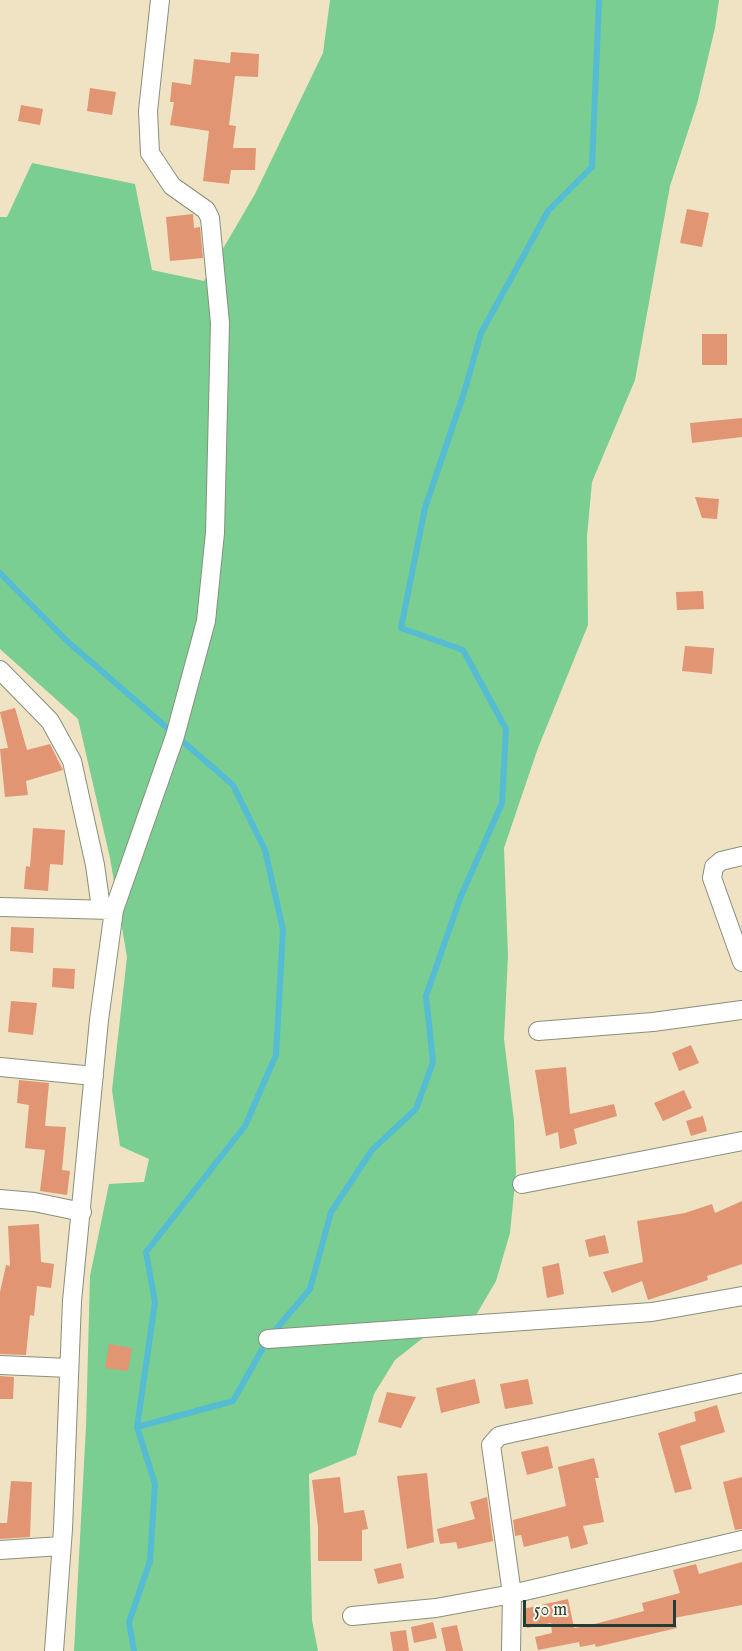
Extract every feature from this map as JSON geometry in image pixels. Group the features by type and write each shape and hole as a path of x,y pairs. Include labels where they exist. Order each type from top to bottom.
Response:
{"street":[{"path":"54,1651 72,1301 82,1212 108,909 175,736 207,621 216,521 220,323 210,218 206,210 172,186 150,153 148,111 159,0"},
{"path":"0,670 50,721 72,760 108,909"},
{"path":"742,856 721,861 714,867 712,878 742,962"},
{"path":"0,907 108,909"},
{"path":"538,1031 653,1022 742,1010"},
{"path":"0,1067 94,1076"},
{"path":"522,1184 742,1141"},
{"path":"0,1199 34,1202 82,1212"},
{"path":"268,1339 652,1312 742,1296"},
{"path":"0,1365 69,1368"},
{"path":"511,1651 512,1594 491,1445 499,1436 742,1383"},
{"path":"352,1616 436,1608 512,1594 742,1540"},
{"path":"0,1550 61,1546"}],"green space":[{"path":"330,0 719,0 715,28 697,104 670,186 635,380 592,482 587,536 588,625 538,748 504,848 508,956 504,1039 514,1121 516,1173 510,1233 496,1281 472,1322 433,1330 395,1360 374,1394 356,1455 309,1474 312,1620 318,1651 74,1651 86,1426 90,1276 109,1184 144,1182 149,1159 120,1146 112,1090 127,957 110,858 78,719 0,649 0,217 7,217 32,163 135,184 152,270 204,281 255,194 323,53"}],"building":[{"path":"231,52 259,54 258,77 235,76 229,125 236,126 233,148 256,148 255,170 231,170 229,184 203,181 209,131 170,125 174,102 170,102 172,82 191,85 194,59 230,63"},
{"path":"90,88 116,92 112,115 87,111"},
{"path":"21,105 43,109 40,125 18,121"},
{"path":"687,209 709,213 702,247 680,243"},
{"path":"193,214 194,228 200,227 203,258 170,261 166,217"},
{"path":"702,334 727,334 727,365 702,365"},
{"path":"742,418 742,437 692,443 690,423"},
{"path":"695,497 719,499 717,519 702,518"},
{"path":"703,591 704,609 677,610 676,592"},
{"path":"685,646 714,648 712,674 682,671"},
{"path":"15,708 27,750 50,744 63,770 26,781 28,795 5,797 0,749 8,748 0,712"},
{"path":"33,828 65,830 63,865 50,864 48,891 24,889 26,866 30,867"},
{"path":"11,927 34,928 33,953 10,951"},
{"path":"53,968 75,969 74,989 52,987"},
{"path":"11,1001 37,1003 33,1035 8,1032"},
{"path":"691,1045 699,1063 679,1071 672,1053"},
{"path":"566,1067 570,1114 614,1104 617,1116 574,1129 577,1144 560,1149 558,1132 546,1136 535,1070"},
{"path":"19,1080 49,1083 45,1126 66,1127 62,1170 70,1171 67,1195 40,1191 45,1150 25,1148 29,1105 17,1103"},
{"path":"684,1090 692,1108 663,1121 654,1103"},
{"path":"703,1116 707,1131 691,1136 686,1121"},
{"path":"742,1201 742,1264 707,1276 708,1280 648,1300 642,1281 612,1293 603,1272 643,1262 637,1221 685,1213 712,1204 715,1213"},
{"path":"39,1224 41,1262 54,1264 51,1288 37,1286 34,1316 30,1315 26,1355 0,1354 0,1292 6,1265 10,1266 8,1226"},
{"path":"605,1235 609,1253 589,1257 585,1240"},
{"path":"559,1263 564,1294 547,1298 542,1267"},
{"path":"109,1344 132,1348 128,1371 105,1368"},
{"path":"0,1376 14,1377 13,1399 0,1399"},
{"path":"475,1379 480,1403 441,1413 436,1388"},
{"path":"528,1379 533,1404 505,1409 500,1384"},
{"path":"387,1392 416,1397 401,1428 378,1422"},
{"path":"717,1405 725,1432 680,1446 692,1489 675,1493 658,1433 696,1421 694,1412"},
{"path":"548,1446 553,1468 527,1475 521,1452"},
{"path":"594,1458 599,1478 595,1478 604,1522 583,1526 588,1544 571,1549 568,1536 524,1547 521,1535 515,1536 513,1520 566,1506 558,1467"},
{"path":"427,1473 434,1542 407,1549 397,1476"},
{"path":"340,1477 344,1513 364,1510 368,1529 362,1530 362,1561 318,1561 318,1527 312,1480"},
{"path":"742,1477 742,1529 735,1530 723,1482"},
{"path":"11,1481 32,1482 30,1537 0,1539 0,1523 7,1523"},
{"path":"487,1497 493,1541 458,1549 456,1542 440,1544 437,1529 475,1519 470,1502"},
{"path":"742,1562 742,1605 674,1618 677,1628 596,1647 595,1644 580,1647 579,1642 538,1650 535,1637 552,1633 551,1623 527,1628 523,1609 568,1599 574,1628 587,1626 644,1611 642,1603 680,1593 673,1570 696,1564 699,1574"},
{"path":"401,1563 404,1578 378,1584 374,1569"},
{"path":"433,1622 437,1638 414,1643 411,1627"},
{"path":"457,1625 463,1651 446,1651 441,1628"},
{"path":"406,1630 409,1651 393,1651 390,1632"}],"waterway":[{"path":"137,1427 233,1401 268,1339 310,1289 331,1212 372,1150 416,1109 433,1062 426,996 461,896 502,803 506,729 463,650 401,628 425,508 464,393 481,333 548,211 592,167 599,0"},
{"path":"0,573 67,641 233,785 265,850 283,930 276,1055 245,1126 146,1252 155,1302 137,1427 155,1484 150,1561 129,1622 134,1651"}]}
